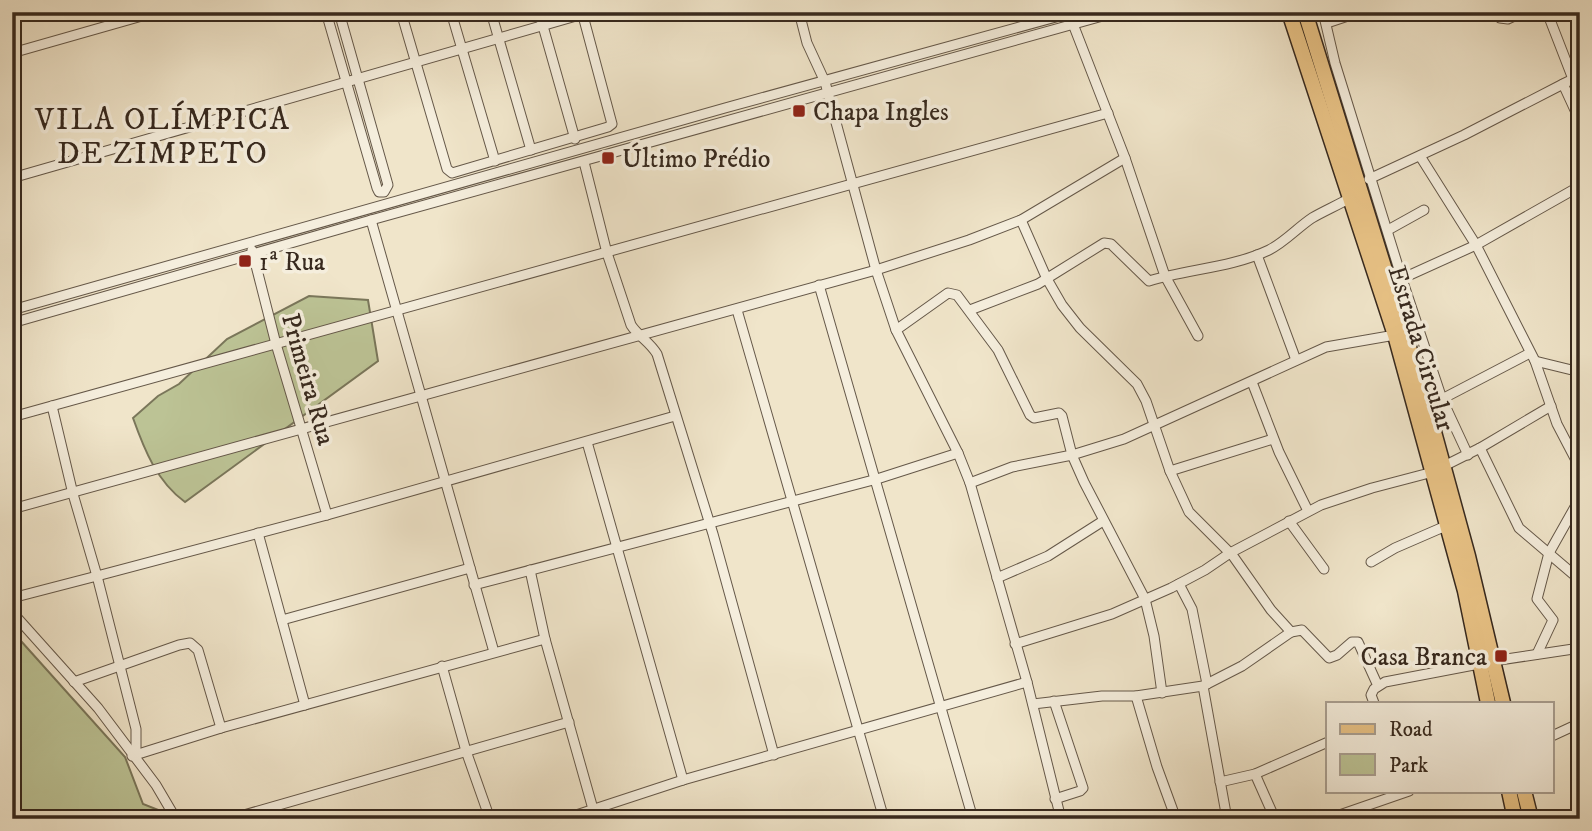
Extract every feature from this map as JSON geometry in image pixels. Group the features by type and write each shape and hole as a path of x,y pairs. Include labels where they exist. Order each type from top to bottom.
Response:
{"main road":[{"name":"Estrada Circular","path":"1289,12 1438,469 1448,525 1486,663 1488,702"},
{"path":"1305,12 1358,184 1396,282 1438,469 1486,663 1503,702"},
{"path":"1509,792 1515,819"},
{"path":"1524,792 1531,819"}],"street":[{"path":"12,53 128,16 156,12"},
{"path":"326,12 377,188 379,192 384,192 388,185 339,12"},
{"path":"12,178 345,82 356,79 415,62 461,49 582,13 612,124 575,139 452,173 447,169 415,62 401,12"},
{"path":"451,12 495,161"},
{"path":"491,12 531,150"},
{"path":"539,12 575,139"},
{"path":"799,12 807,43 829,94 876,270 896,330 958,453 970,483 1033,704 1061,819"},
{"path":"12,310 1074,12"},
{"path":"12,323 1117,12"},
{"path":"1323,12 1335,63 1388,230 1396,282 1442,399 1468,455"},
{"path":"1327,23 1360,12"},
{"path":"1500,18 1508,19 1523,12"},
{"path":"1358,184 1576,80 1548,13"},
{"path":"1073,24 1125,158 1165,276 1198,336"},
{"path":"1563,84 1580,121"},
{"path":"12,417 1108,113"},
{"path":"1420,156 1476,245 1532,357 1551,407 1580,468"},
{"path":"12,509 876,270 1021,220 1125,158"},
{"path":"584,162 607,253 631,325 637,334 651,343 657,354 709,524 774,755"},
{"path":"1396,282 1476,245 1579,189"},
{"path":"970,310 1047,279 1108,242 1147,280 1207,269 1257,255 1270,249 1313,218 1350,198"},
{"path":"1388,230 1424,211"},
{"path":"371,220 494,652"},
{"path":"1021,220 1047,279 1062,305 1080,328 1137,384 1170,471 1189,512 1230,553 1271,610 1291,632"},
{"name":"Primeira Rua","path":"250,243 276,344 327,515"},
{"path":"1257,255 1296,360"},
{"path":"819,285 973,819"},
{"path":"896,330 948,293 957,295 998,350 1030,415 1034,418 1059,413 1062,416 1072,455 1103,521 1145,599 1152,624 1162,694"},
{"path":"737,310 884,819"},
{"path":"970,483 1012,467 1072,455 1124,439 1326,346 1395,335"},
{"path":"1442,399 1532,357 1580,372"},
{"path":"1252,382 1273,439 1308,511"},
{"path":"52,406 136,729 134,756"},
{"path":"1015,644 1112,614 1179,584 1308,511 1372,488 1438,469 1468,455 1551,407"},
{"path":"12,598 327,515 676,416"},
{"path":"1170,471 1273,439"},
{"path":"587,442 683,780"},
{"path":"1480,448 1519,528 1580,580"},
{"path":"474,585 617,545 709,524 877,479 958,453"},
{"path":"1537,654 1553,622 1553,618 1537,599 1549,553 1580,498"},
{"path":"997,578 1048,556 1103,521"},
{"path":"1289,521 1324,569"},
{"path":"1371,562 1448,525"},
{"path":"258,533 305,705"},
{"path":"282,620 470,568"},
{"path":"530,570 545,639 593,809"},
{"path":"1179,584 1192,609 1227,819"},
{"path":"12,612 97,708 156,785 176,819"},
{"path":"1033,704 1102,696 1162,694 1205,685 1242,666 1296,629 1302,630 1329,658 1337,655 1352,642 1358,642 1378,686"},
{"path":"134,756 221,728 545,639"},
{"path":"74,682 190,643 198,650 221,728"},
{"path":"1374,702 1371,695 1374,689 1385,682 1580,648"},
{"path":"442,666 466,751 490,819"},
{"path":"564,819 683,780 1027,682"},
{"path":"1136,696 1176,819"},
{"path":"1054,701 1083,788 1055,799"},
{"path":"230,819 569,722"},
{"path":"1554,735 1580,723"},
{"path":"1220,782 1255,774 1326,743"},
{"path":"1255,774 1275,819"},
{"path":"1328,819 1406,792"}],"green space":[{"path":"309,296 368,300 378,361 185,502 159,475 133,418 158,396 179,384 227,339"},
{"path":"12,631 125,757 143,804 161,811 166,819 12,819"}],"place":[{"name":"Chapa Ingles","path":"799,111"},
{"name":"Último Prédio","path":"608,158"},
{"name":"1ª Rua","path":"245,261"},
{"name":"Casa Branca","path":"1501,656"}],"district":[{"name":"VILA OLÍMPICA DE ZIMPETO","path":"163,136"}]}
